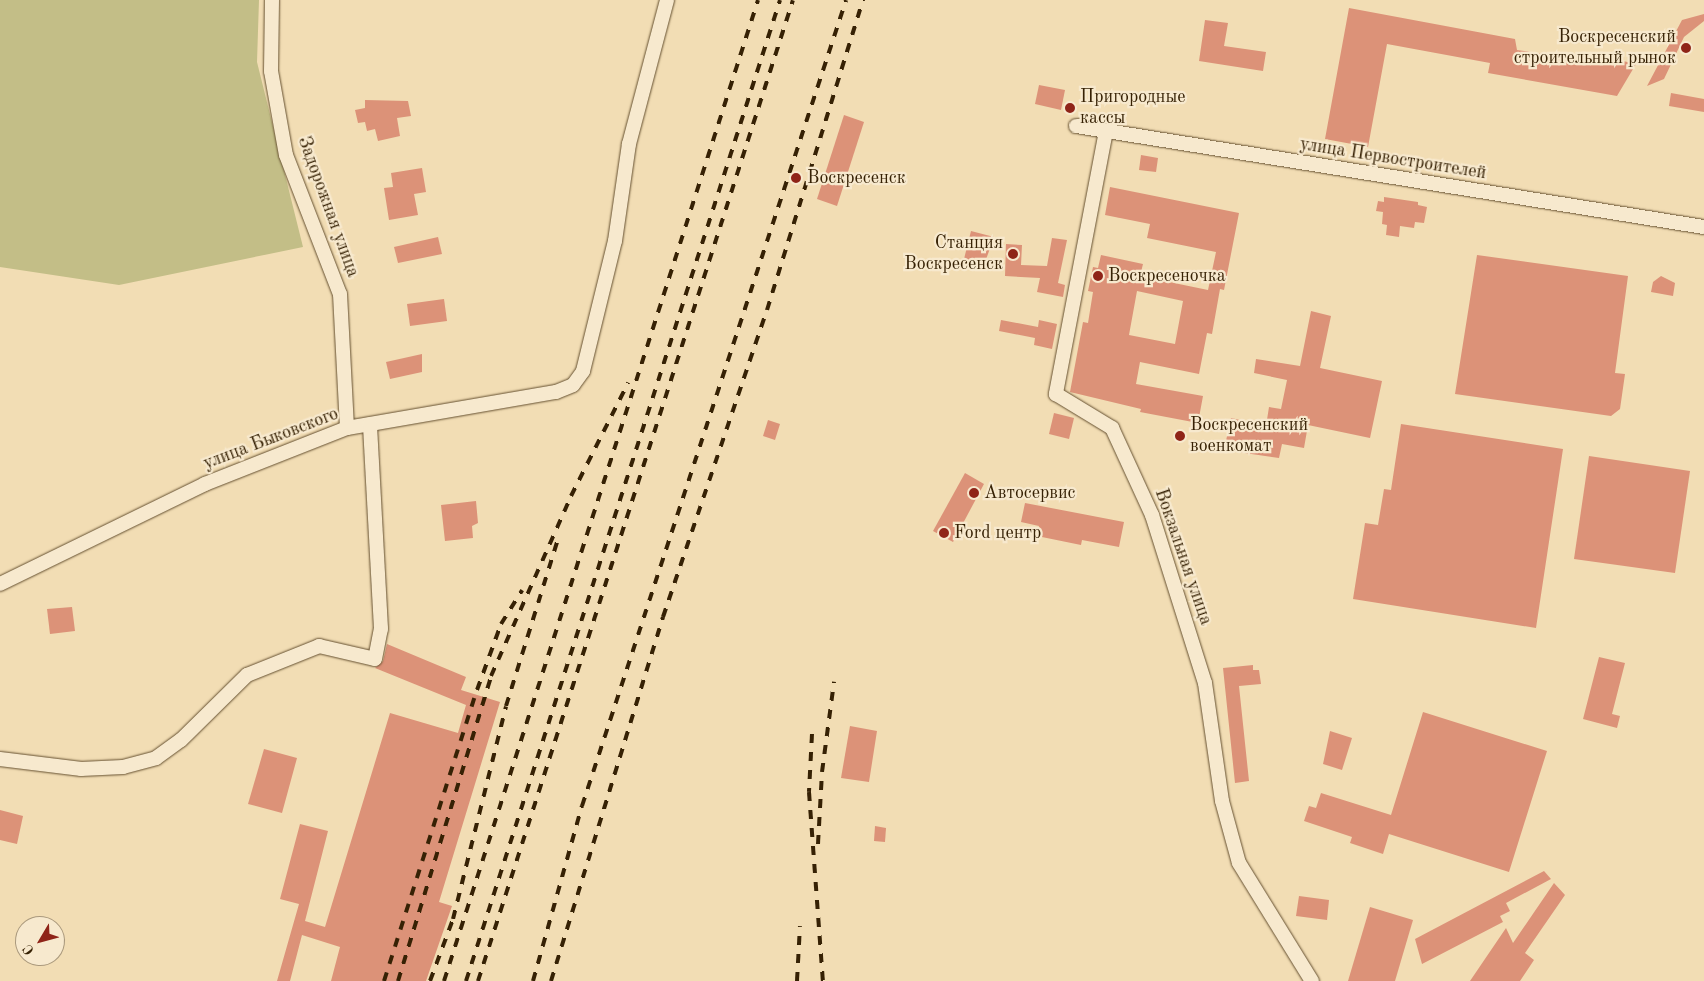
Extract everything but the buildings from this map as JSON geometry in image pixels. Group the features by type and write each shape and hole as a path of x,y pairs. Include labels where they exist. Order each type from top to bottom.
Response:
{"street":[{"name":"Задорожная улица","path":"272,0 271,71 286,155 340,294 347,428"},
{"name":"улица Быковского","path":"0,584 205,484 347,428 556,392 573,385 583,371 615,241 629,144 667,0"},
{"name":"улица Первостроителей","path":"1076,126 1704,227"},
{"name":"Вокзальная улица","path":"1106,131 1056,394 1112,428 1152,514 1205,682 1222,801 1239,863 1312,981"},
{"path":"0,759 81,769 123,767 148,760 181,740 247,675 320,646 374,659 381,629 370,424"}],"shaded area":[{"path":"0,0 259,0 257,62 303,247 119,285 0,267"}],"railway":[{"path":"444,981 758,0"},
{"path":"466,981 780,0"},
{"path":"478,981 793,0"},
{"path":"533,981 582,806 846,0"},
{"path":"551,981 663,617 767,310 863,0"},
{"path":"398,981 491,676 571,496 628,383"},
{"path":"430,981 453,919 506,706 558,539"},
{"path":"384,981 477,690 501,624 522,590"},
{"path":"818,844 822,772 834,682"},
{"path":"812,734 809,792 823,981"},
{"path":"797,981 800,926"}],"place":[{"name":"Воскресенский строительный рынок","path":"1686,48"},
{"name":"Пригородные кассы","path":"1070,108"},
{"name":"Воскресенск","path":"796,178"},
{"name":"Станция Воскресенск","path":"1013,254"},
{"name":"Воскресеночка","path":"1098,276"},
{"name":"Воскресенский военкомат","path":"1180,436"},
{"name":"Автосервис","path":"974,493"},
{"name":"Ford центр","path":"944,533"}]}
